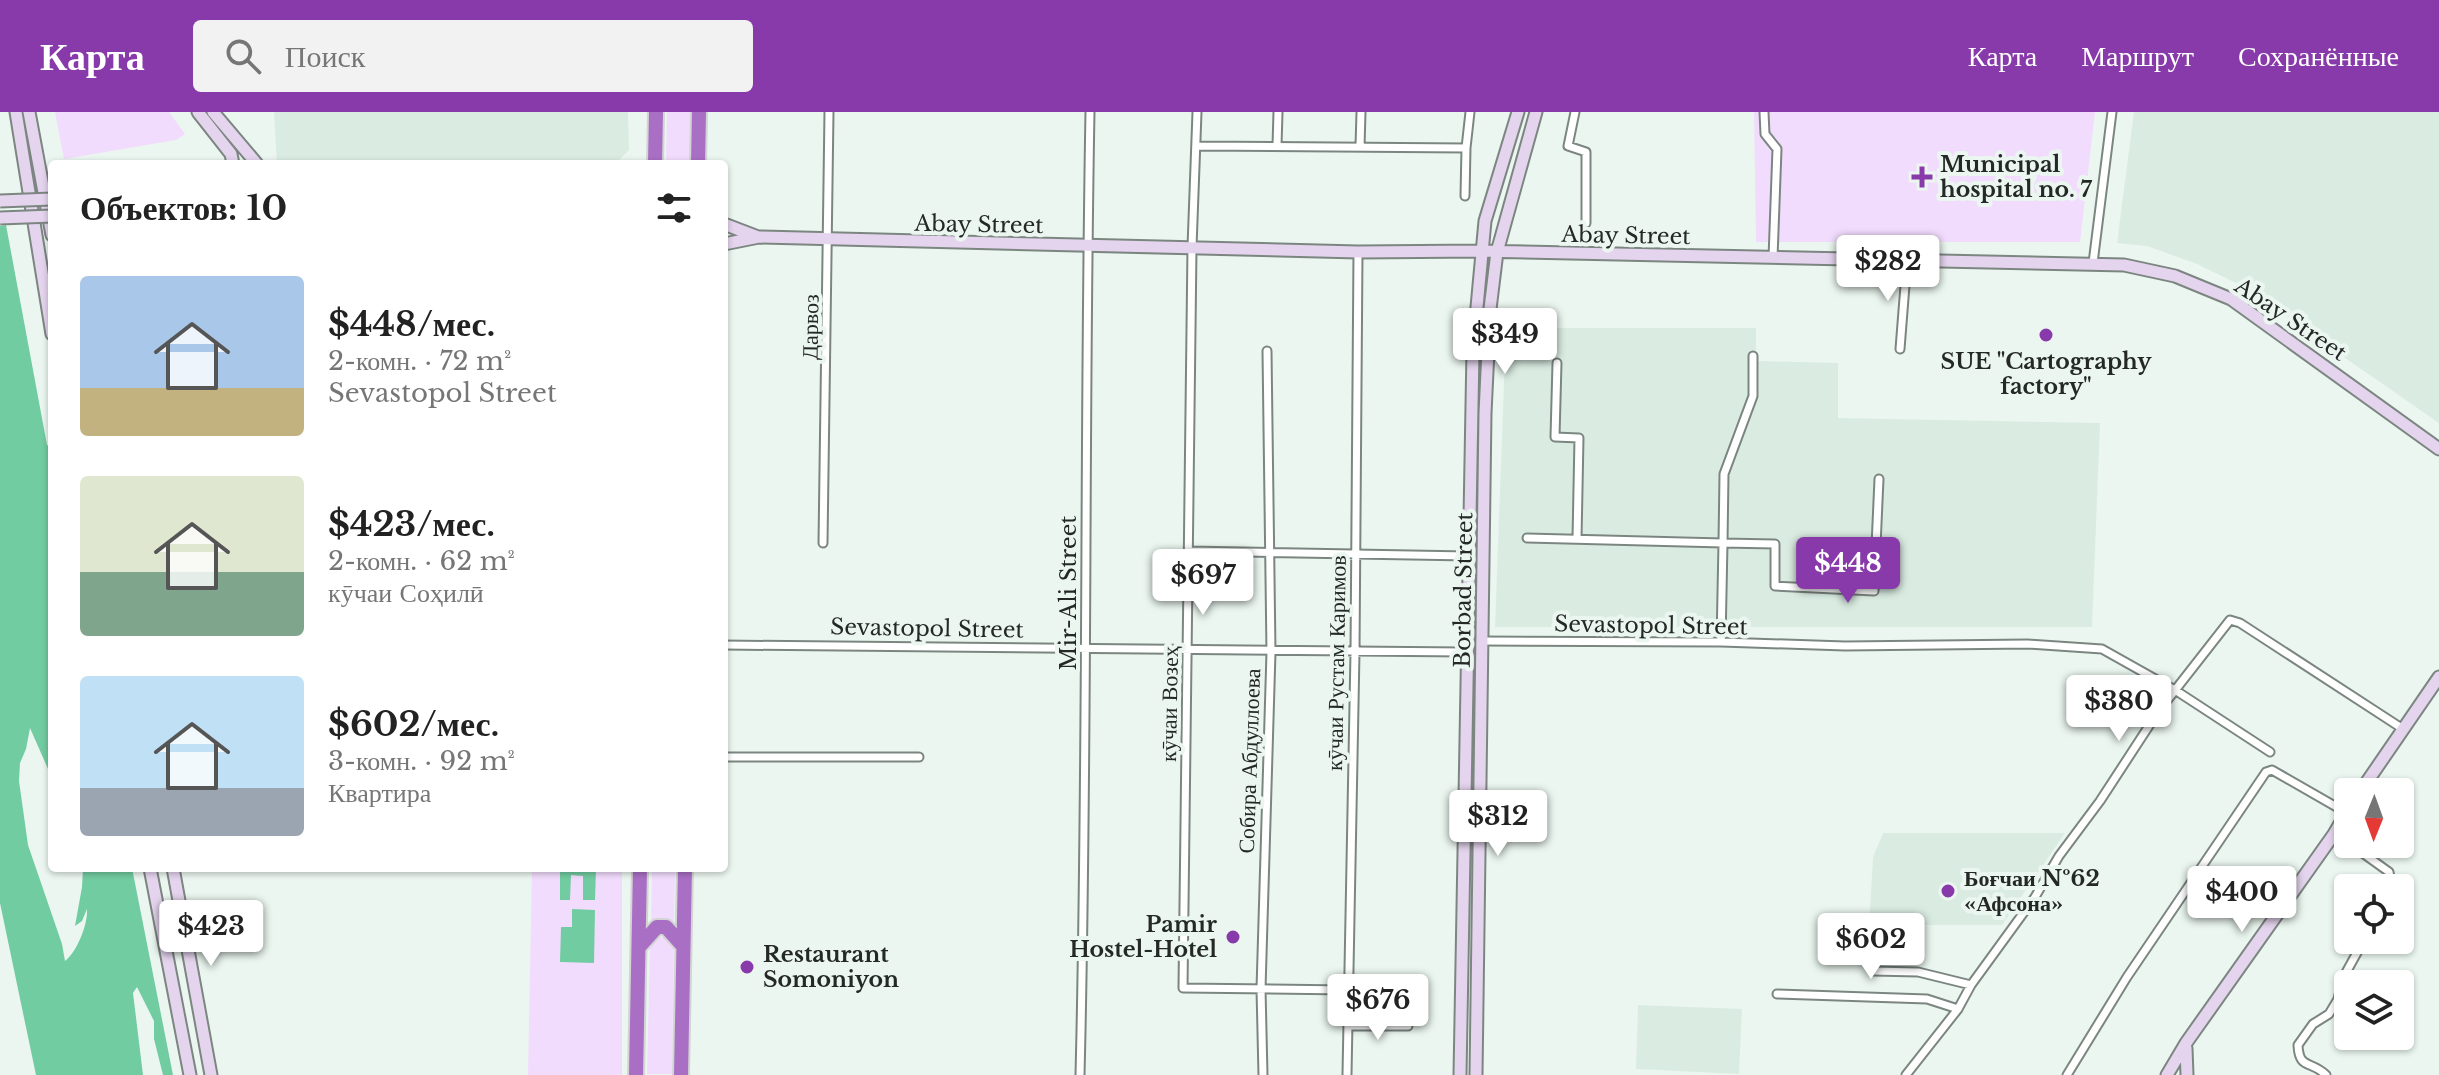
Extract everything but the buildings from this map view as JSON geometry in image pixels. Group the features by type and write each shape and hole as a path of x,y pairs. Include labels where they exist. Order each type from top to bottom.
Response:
{"highway":[{"path":"655,160 656,112"},
{"path":"698,160 699,112"},
{"path":"636,1075 640,872"},
{"path":"681,1075 685,872"},
{"path":"639,947 657,927 666,927 683,946"}],"main road":[{"path":"16,112 48,309"},
{"path":"29,112 48,214"},
{"path":"198,112 231,154 232,160"},
{"path":"213,112 254,160"},
{"name":"Borbad Street","path":"1460,1075 1465,652 1473,350 1485,221 1518,112"},
{"name":"Borbad Street","path":"1476,1075 1485,413 1490,309 1497,252 1536,112"},
{"path":"0,201 48,199"},
{"path":"0,218 48,216"},
{"name":"Abay Street","path":"728,225 759,237"},
{"name":"Abay Street","path":"728,243 759,237 1358,252 1480,251 2124,265 2175,276 2231,299 2439,449"},
{"path":"2370,778 2439,677"},
{"path":"2167,1075 2186,1043 2334,834"},
{"path":"151,872 190,1075"},
{"path":"174,872 211,1075"},
{"path":"2186,1043 2187,1075"}],"street":[{"name":"Дарвоз","path":"823,543 829,112"},
{"name":"Mir-Ali Street","path":"1080,1075 1086,856 1090,112"},
{"name":"кӯчаи Возеҳ","path":"1197,112 1192,247 1183,988 1348,990"},
{"path":"1277,146 1278,112"},
{"path":"1360,147 1361,112"},
{"path":"1465,196 1470,112"},
{"path":"1575,112 1568,146 1586,152 1586,223"},
{"path":"1764,112 1765,134 1777,149 1773,258"},
{"path":"2093,263 2112,112"},
{"path":"1196,146 1466,148"},
{"name":"кӯчаи Рустам Каримов","path":"1347,1075 1358,252"},
{"path":"1900,349 1907,260"},
{"name":"Собира Абдуллоева","path":"1263,1075 1261,989 1271,652 1267,351"},
{"path":"1721,642 1724,474 1753,396 1753,356"},
{"path":"1557,363 1555,437 1579,438 1577,539"},
{"path":"1527,538 1775,544 1775,586 1874,591 1879,479"},
{"path":"1189,551 1468,556"},
{"path":"1906,1075 1958,1009 1971,985 2035,897 2059,856 2175,690 2230,620 2403,729"},
{"name":"Sevastopol Street","path":"1482,641 1845,646 2028,644 2102,649 2175,690 2270,752"},
{"name":"Sevastopol Street","path":"728,645 1465,652"},
{"path":"728,757 919,757"},
{"path":"2067,1075 2127,977 2266,772 2272,770 2334,805"},
{"path":"2369,858 2389,874"},
{"path":"2326,1075 2318,1067 2303,1063 2298,1045 2313,1024 2329,1014 2356,954"},
{"path":"1873,971 1918,972 1971,985"},
{"path":"1777,994 1927,999 1958,1009"},
{"path":"1348,1026 1408,1026"}],"shaded area":[{"path":"55,112 169,112 185,134 176,140 64,159"},
{"path":"274,112 628,112 629,150 619,160 277,160"},
{"path":"667,112 691,112 690,160 666,160"},
{"name":"Municipal hospital no. 7","path":"1754,112 2095,112 2080,242 1756,242"},
{"path":"2134,112 2439,112 2439,423 2240,285 2197,264 2147,246 2117,243"},
{"path":"6,225 48,445 48,769 30,728 20,763 19,781 28,845 65,961 77,945 86,922 87,909 82,921 75,926 83,872 133,872 173,1075 163,1075 154,1039 154,1021 137,987 133,993 143,1075 36,1075 0,903 0,226"},
{"path":"1506,328 1756,328 1756,361 1838,363 1838,418 2100,423 2092,627 1495,627"},
{"name":"Боғчаи №62 «Афсона»","path":"1883,833 2065,833 2002,925 1869,925 1873,857"},
{"path":"532,872 622,872 622,1075 528,1075"},
{"path":"560,872 596,872 595,900 583,900 583,876 571,875 570,900 560,900"},
{"path":"652,872 675,872 674,922 651,922"},
{"path":"572,909 595,910 594,963 560,962 561,927 572,927"},
{"path":"661,937 674,943 672,1074 647,1074 650,946"},
{"path":"1638,1005 1742,1009 1739,1074 1636,1069"}],"place":[{"name":"Municipal hospital no. 7","path":"1922,177"},
{"name":"SUE \"Cartography factory\"","path":"2046,335"},
{"name":"Боғчаи №62 «Афсона»","path":"1948,891"},
{"name":"Pamir Hostel-Hotel","path":"1233,937"},
{"name":"Restaurant Somoniyon","path":"747,967"}]}
